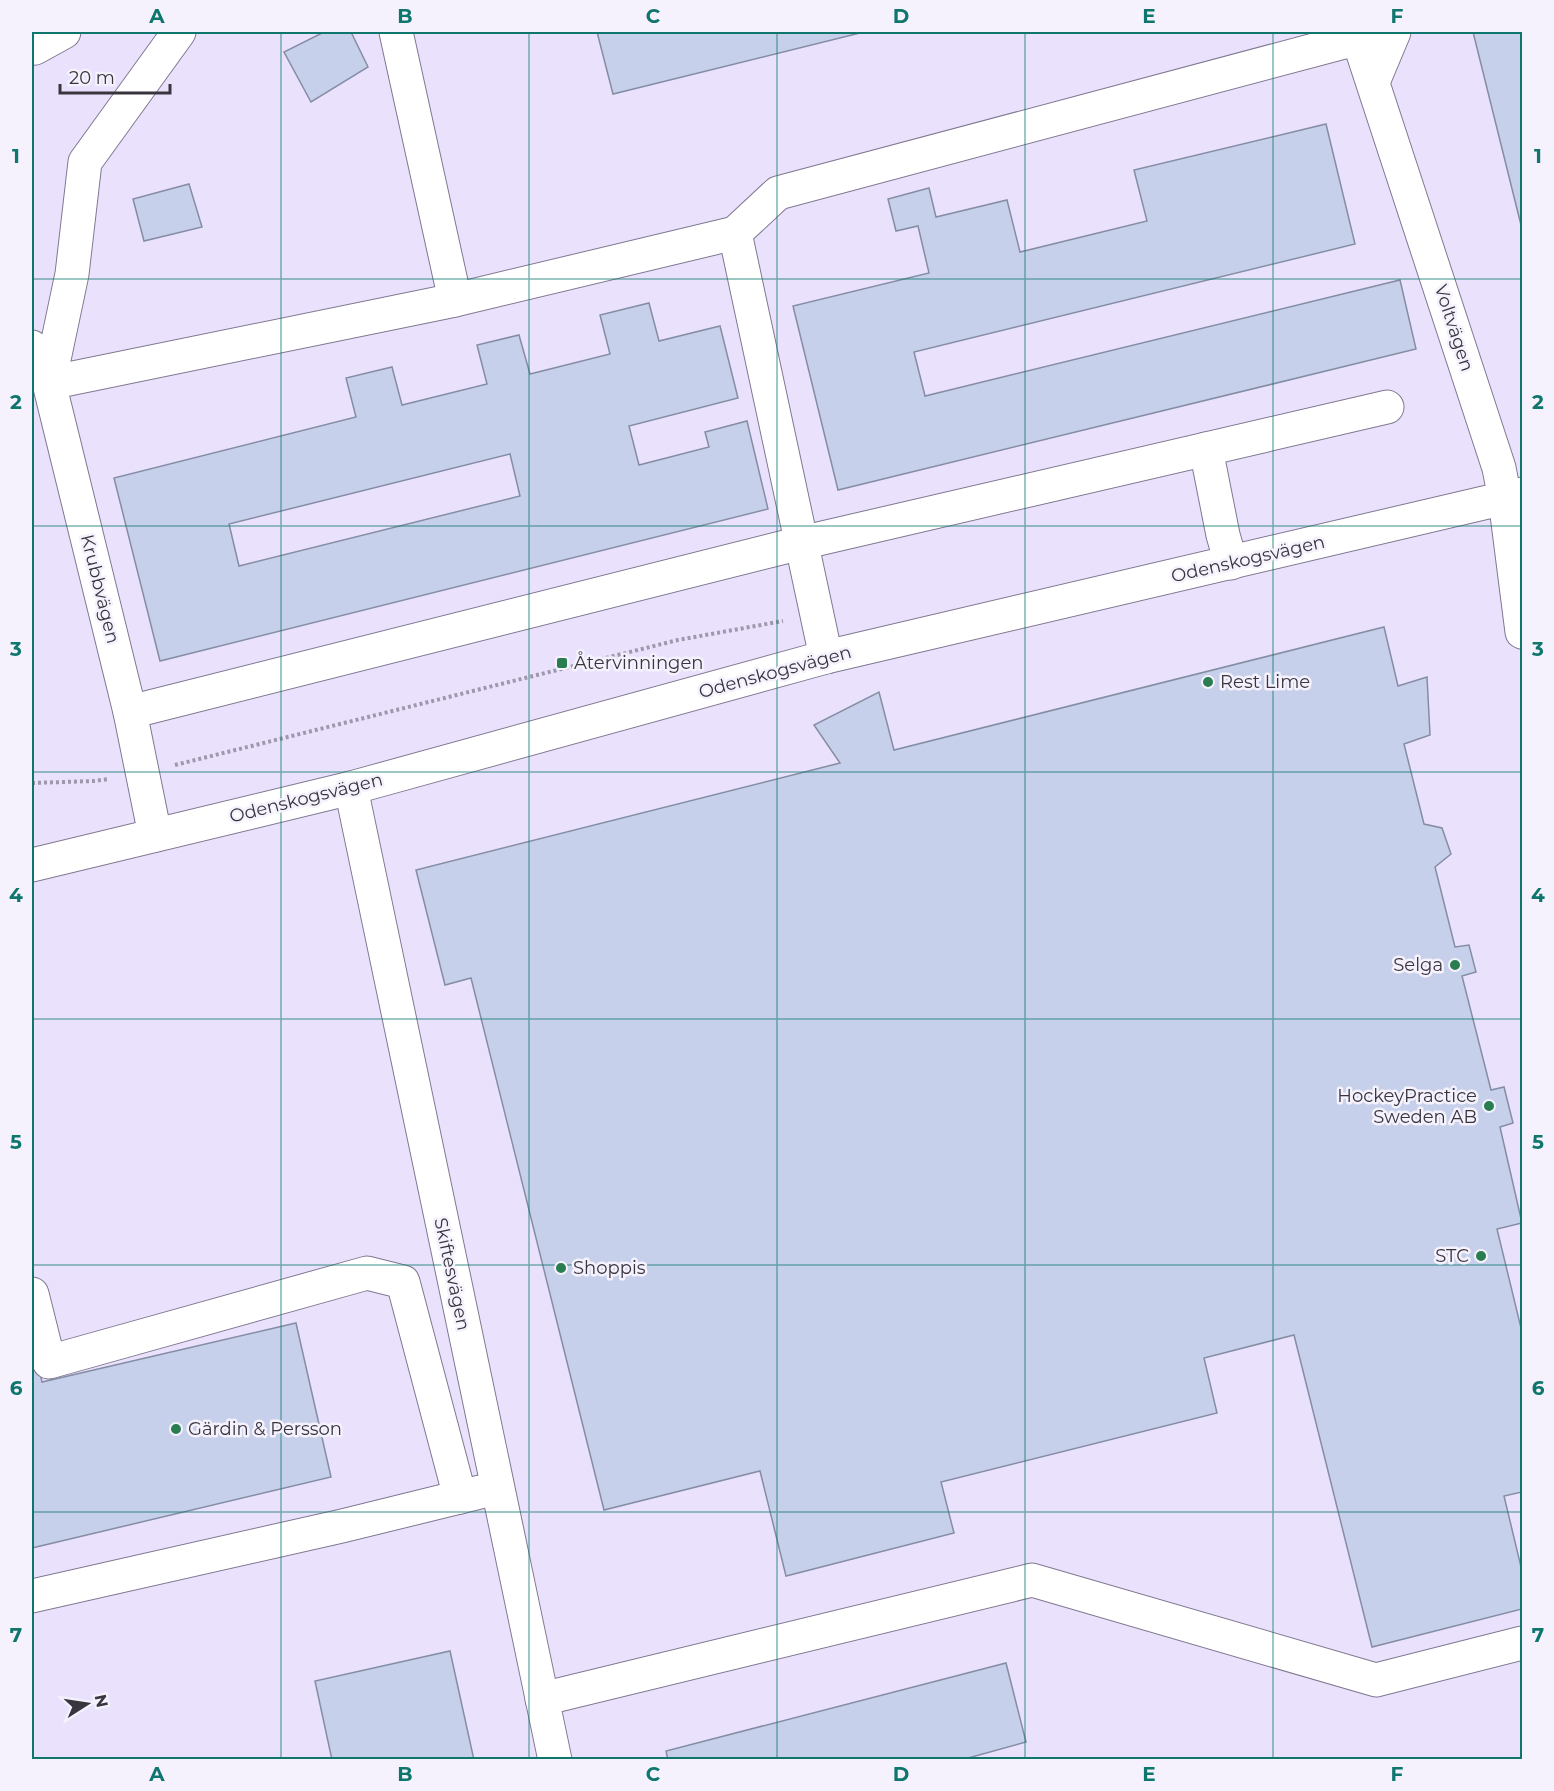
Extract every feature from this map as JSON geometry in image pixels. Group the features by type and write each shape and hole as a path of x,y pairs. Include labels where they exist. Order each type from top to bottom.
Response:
{"street":[{"path":"32,46 35,48 64,32"},
{"path":"179,32 85,162 72,274 50,383 455,300 735,233 778,193 1358,35"},
{"path":"396,32 455,300"},
{"path":"1373,82 1394,32"},
{"name":"Voltvägen","path":"1358,35 1499,468 1514,497 1522,632"},
{"path":"735,233 826,657"},
{"name":"Krubbvägen","path":"32,347 50,383 130,712 155,835"},
{"path":"130,712 801,543 1387,407"},
{"path":"1206,449 1223,535 1231,563"},
{"name":"Odenskogsvägen","path":"32,865 351,788 826,657 1514,497"},
{"name":"Skiftesvägen","path":"351,788 555,1760"},
{"path":"32,1294 49,1362 367,1273 403,1282 460,1497"},
{"path":"32,1596 342,1527 498,1488"},
{"path":"542,1699 1032,1580 1376,1680 1522,1643"}],"path":[{"path":"32,783 94,781 143,773 678,640 816,615"}],"building":[{"path":"324,32 351,32 368,67 311,102 284,52"},
{"path":"597,32 864,32 613,94"},
{"path":"1473,32 1522,32 1522,229"},
{"path":"1326,124 1355,244 914,352 925,396 1400,280 1416,349 838,490 793,306 929,273 918,226 896,231 888,199 929,188 936,217 1007,200 1020,252 1147,221 1134,170"},
{"path":"189,184 202,227 144,241 133,199"},
{"path":"649,303 659,341 720,326 738,398 629,426 639,465 709,447 705,432 747,421 768,509 160,661 114,478 356,417 346,378 392,367 402,405 487,384 477,345 519,335 530,374 610,354 600,315","holes":["510,454 520,496 239,566 229,524"]},
{"path":"1384,627 1398,686 1427,677 1430,735 1404,744 1424,824 1442,828 1451,854 1435,867 1455,947 1469,945 1476,972 1462,976 1491,1090 1504,1087 1513,1123 1500,1127 1522,1223 1497,1229 1522,1332 1522,1492 1504,1496 1522,1571 1522,1609 1372,1647 1294,1335 1204,1358 1217,1413 941,1482 954,1533 786,1576 760,1471 604,1510 471,978 445,985 416,870 840,763 814,725 879,692 894,750"},
{"name":"Gärdin & Persson","path":"296,1323 331,1477 32,1548 32,1338 42,1382"},
{"path":"450,1651 474,1760 332,1760 315,1681"},
{"path":"1006,1663 1026,1742 961,1760 668,1760 666,1751"}],"place":[{"name":"Återvinningen","path":"562,663"},
{"name":"Rest Lime","path":"1208,682"},
{"name":"Selga","path":"1455,965"},
{"name":"HockeyPractice Sweden AB","path":"1489,1106"},
{"name":"STC","path":"1481,1256"},
{"name":"Shoppis","path":"561,1268"},
{"name":"Gärdin & Persson","path":"176,1429"}]}
